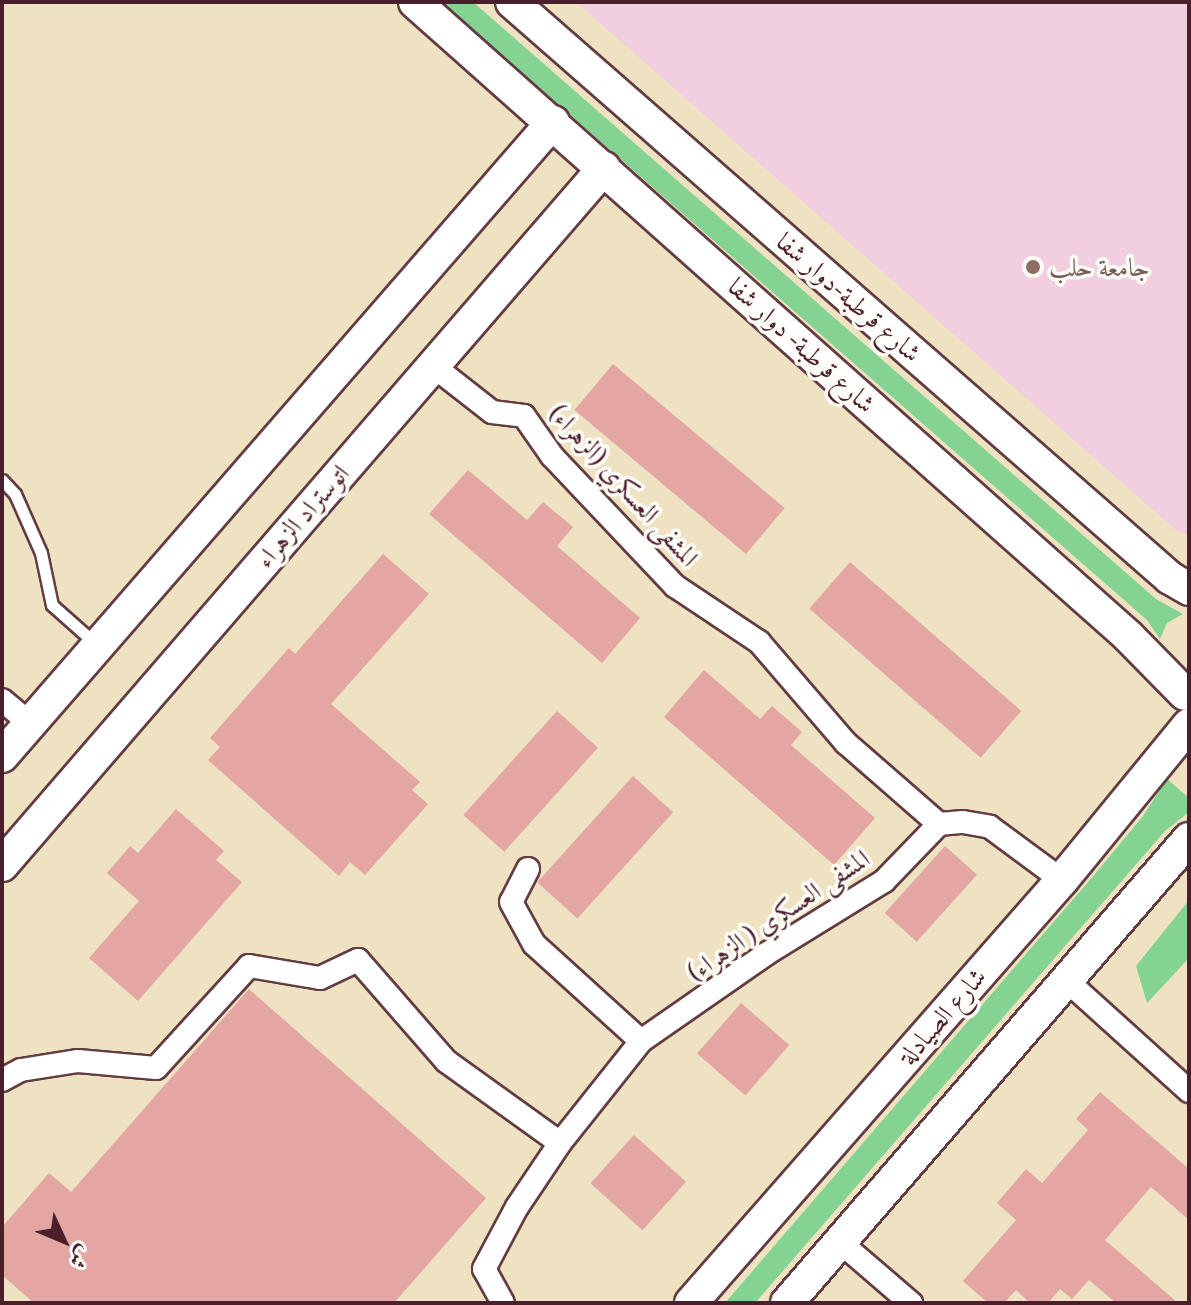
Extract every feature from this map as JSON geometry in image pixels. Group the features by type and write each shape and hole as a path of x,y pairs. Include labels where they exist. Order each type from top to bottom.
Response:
{"street":[{"name":"شارع قرطبة- دوار شفا","path":"415,2 1128,636 1188,705"},
{"name":"شارع قرطبة-دوار شفا","path":"512,2 1170,578 1189,589"},
{"path":"2,756 553,122"},
{"name":"اتوستراد الزهراء","path":"2,865 604,168"},
{"name":"المشفى العسكري (الزهراء)","path":"432,365 492,412 524,416 552,456 675,586 759,642 846,743 939,824"},
{"path":"2,700 29,723"},
{"name":"شارع الصيادلة","path":"691,1303 1062,880 1188,705"},
{"path":"939,824 963,822 990,827 1062,880"},
{"name":"المشفى العسكري ( الزهراء)","path":"503,1303 484,1269 517,1207 560,1143 641,1041 766,954 884,881 939,824"},
{"path":"787,1303 1189,839"},
{"path":"528,869 511,902 534,944 641,1041"},
{"path":"2,1080 21,1070 78,1061 156,1068 249,966 320,978 358,960 446,1061 560,1143"},
{"path":"1065,979 1189,1091"},
{"path":"840,1242 911,1303"}],"lane":[{"path":"2,480 15,494 41,553 52,605 97,644"}],"shaded area":[{"name":"جامعة حلب","path":"576,2 1189,2 1189,535 1177,531"}],"green space":[{"path":"441,2 473,2 1156,599 1183,614 1167,623 1160,639 1147,620"},
{"path":"1167,779 1189,798 1189,812 1165,831 755,1303 725,1303 1095,874 1143,816"},
{"path":"1189,900 1189,958 1147,1003 1136,966"}],"building":[{"path":"613,364 785,508 746,554 574,410"},
{"path":"468,470 527,520 543,502 573,527 557,546 640,618 602,663 429,514"},
{"path":"383,554 429,594 331,704 420,782 412,790 428,804 365,875 350,862 339,876 208,760 220,747 210,738 289,648 295,654"},
{"path":"850,562 1021,711 981,758 809,609"},
{"path":"704,670 760,719 772,706 802,732 791,745 875,818 834,865 664,717"},
{"path":"557,711 598,748 504,852 463,815"},
{"path":"633,776 673,812 577,918 537,882"},
{"path":"176,809 224,851 216,860 242,882 138,1001 89,958 139,901 107,873 130,846 138,853"},
{"path":"945,846 977,875 917,942 885,913"},
{"path":"249,989 486,1198 394,1303 34,1303 2,1275 2,1227 49,1173 71,1192"},
{"path":"741,1003 789,1045 745,1096 697,1054"},
{"path":"1100,1092 1189,1169 1189,1220 1151,1187 1105,1240 1178,1303 1116,1303 1089,1280 1072,1299 1060,1289 1048,1303 1030,1303 1016,1290 1004,1303 988,1303 963,1281 1016,1220 997,1203 1026,1169 1042,1183 1088,1130 1076,1119"},
{"path":"634,1135 686,1182 643,1230 591,1183"}],"place":[{"name":"جامعة حلب","path":"1033,267"}]}
